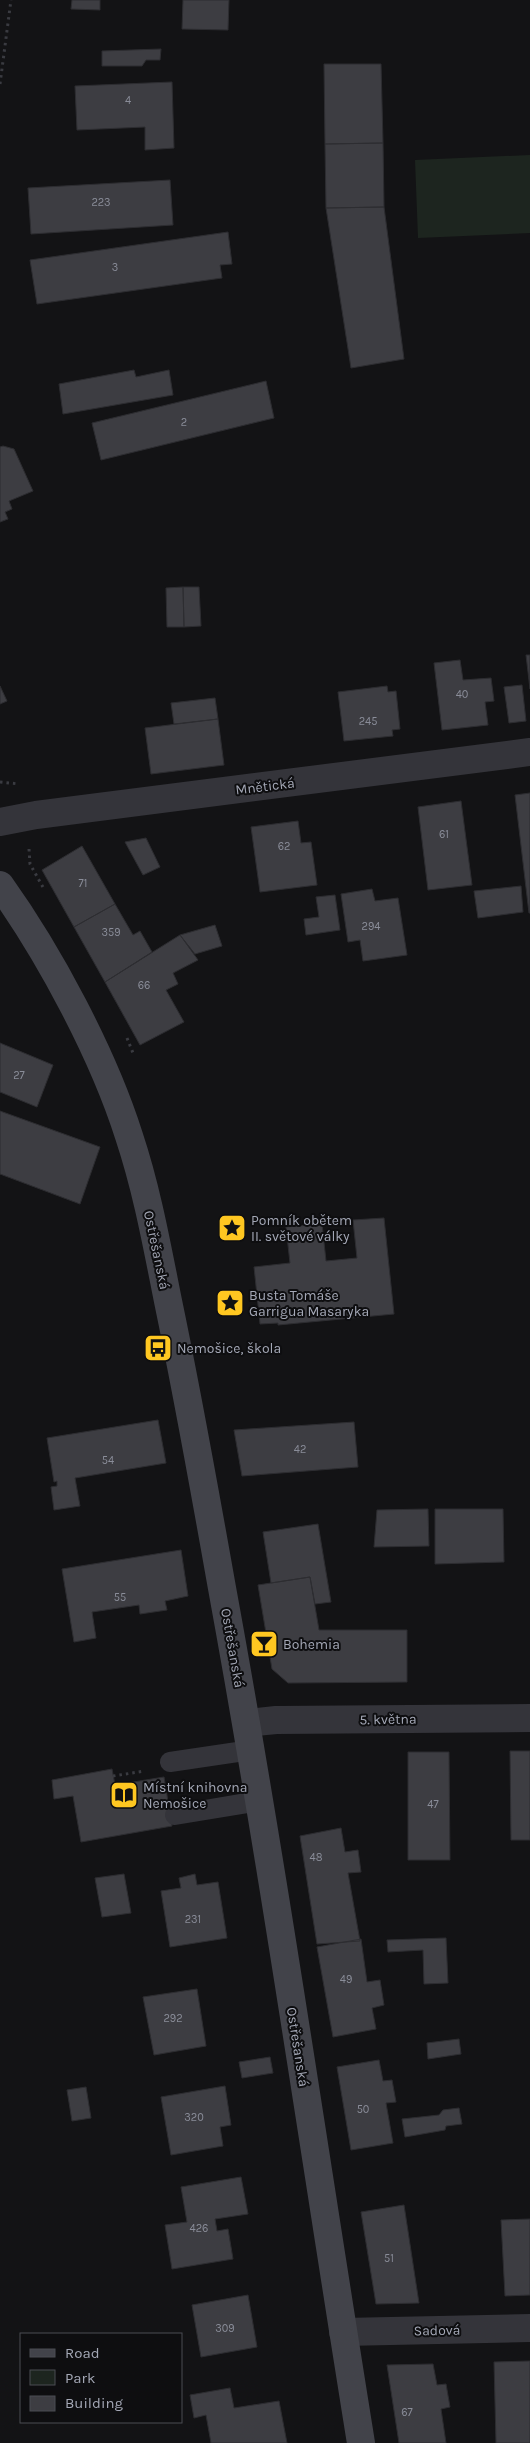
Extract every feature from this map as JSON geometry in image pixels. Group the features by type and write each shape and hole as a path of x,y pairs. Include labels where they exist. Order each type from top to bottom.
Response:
{"street":[{"name":"Mnětická","path":"0,822 46,814 530,752"},
{"name":"Ostřešanská","path":"0,885 28,927 85,1030 128,1133 152,1225 186,1385 249,1736 361,2443"},
{"name":"5. května","path":"249,1736 276,1720 530,1718"},
{"name":"Sadová","path":"343,2332 530,2328"}],"lane":[{"path":"170,1762 249,1736"},
{"path":"175,1814 259,1802"}],"path":[{"path":"0,84 11,0"}],"green space":[{"path":"530,155 530,233 418,238 415,160"}],"building":[{"path":"72,0 100,0 100,10 71,9"},
{"path":"183,0 229,0 228,30 182,29"},
{"path":"161,49 160,60 146,60 142,66 102,66 102,51"},
{"path":"324,64 381,64 383,143 325,144"},
{"path":"172,82 174,148 145,150 145,127 77,130 75,86"},
{"path":"383,143 384,207 326,208 325,144"},
{"path":"170,180 173,225 31,234 28,188"},
{"path":"384,207 404,359 351,368 326,208"},
{"path":"228,232 232,264 220,265 222,278 37,304 30,260"},
{"path":"134,370 136,377 169,370 173,395 63,414 59,384"},
{"path":"266,381 274,418 101,460 92,423"},
{"path":"0,447 14,449 33,491 9,501 12,509 5,512 8,519 0,522"},
{"path":"183,587 199,587 201,626 184,627"},
{"path":"183,587 184,627 167,627 166,588"},
{"path":"526,655 530,655 530,689"},
{"path":"460,660 463,680 491,678 494,701 485,702 488,725 442,730 434,663"},
{"path":"522,685 526,721 509,723 504,687"},
{"path":"0,686 7,701 0,704"},
{"path":"387,686 388,692 396,691 400,729 392,730 393,736 344,741 338,692"},
{"path":"215,698 218,719 174,724 171,703"},
{"path":"218,719 224,765 151,774 145,728"},
{"path":"530,793 530,913 529,913 515,795"},
{"path":"461,801 472,885 428,890 418,807"},
{"path":"298,821 301,843 311,842 317,885 260,892 251,827"},
{"path":"146,838 160,867 143,875 125,842"},
{"path":"82,846 115,904 74,927 42,870"},
{"path":"521,886 523,912 478,918 474,891"},
{"path":"372,889 375,901 398,898 407,955 363,961 360,940 348,942 341,894"},
{"path":"335,895 340,930 306,935 304,919 319,917 316,897"},
{"path":"115,904 133,935 140,931 152,952 105,982 74,927"},
{"path":"215,925 222,946 195,954 180,935"},
{"path":"180,935 198,960 173,973 178,984 166,990 184,1022 140,1045 105,982"},
{"path":"0,1043 53,1065 37,1107 0,1092"},
{"path":"0,1111 100,1147 80,1204 0,1174"},
{"path":"384,1218 394,1314 278,1325 278,1323 260,1324 254,1267 290,1263 286,1227 322,1224 326,1261 357,1258 353,1220"},
{"path":"158,1420 166,1463 75,1478 80,1506 54,1510 51,1487 57,1486 57,1481 54,1482 47,1438"},
{"path":"354,1422 358,1467 242,1476 234,1430"},
{"path":"428,1509 429,1546 374,1547 377,1510"},
{"path":"435,1509 503,1509 504,1562 435,1564"},
{"path":"318,1524 331,1602 315,1604 310,1577 271,1583 263,1532"},
{"path":"181,1550 188,1596 165,1601 167,1610 140,1614 139,1605 92,1612 96,1638 74,1642 62,1569"},
{"path":"310,1577 319,1630 407,1630 407,1682 288,1683 272,1669 258,1585"},
{"path":"510,1751 530,1751 530,1840 511,1840"},
{"path":"408,1752 449,1752 450,1860 408,1860"},
{"path":"112,1769 115,1785 164,1777 172,1826 81,1842 73,1796 54,1799 52,1780"},
{"path":"341,1828 345,1852 358,1850 361,1872 348,1873 360,1941 317,1944 300,1836"},
{"path":"124,1874 131,1913 102,1917 95,1878"},
{"path":"195,1874 197,1885 218,1882 227,1938 170,1947 161,1891 181,1888 179,1878"},
{"path":"446,1938 448,1983 424,1984 423,1950 388,1952 387,1940"},
{"path":"361,1939 367,1982 380,1980 384,2005 372,2008 376,2029 333,2037 317,1947"},
{"path":"197,1989 206,2046 154,2055 143,1997"},
{"path":"459,2039 461,2054 428,2059 427,2043"},
{"path":"270,2057 273,2073 242,2078 239,2062"},
{"path":"379,2060 383,2081 392,2080 396,2102 386,2103 393,2143 351,2150 337,2067"},
{"path":"225,2086 231,2125 220,2127 223,2146 171,2155 161,2097"},
{"path":"86,2087 91,2118 72,2121 67,2090"},
{"path":"459,2108 462,2124 446,2126 445,2130 405,2137 402,2119 439,2115 443,2110"},
{"path":"241,2177 248,2214 215,2219 217,2231 228,2229 233,2259 172,2269 165,2225 187,2222 181,2187"},
{"path":"404,2205 419,2303 376,2304 361,2212"},
{"path":"530,2219 530,2295 505,2296 501,2220"},
{"path":"248,2295 257,2347 201,2357 192,2305"},
{"path":"530,2361 530,2443 496,2443 494,2362"},
{"path":"433,2364 437,2385 446,2384 450,2407 441,2409 446,2443 399,2443 387,2365"},
{"path":"230,2388 234,2408 279,2401 287,2443 211,2443 206,2415 194,2418 190,2395"}],"place":[{"name":"Pomník obětem II. světové války","path":"232,1228"},
{"name":"Busta Tomáše Garrigua Masaryka","path":"230,1303"},
{"name":"Nemošice, škola","path":"158,1348"},
{"name":"Bohemia","path":"264,1644"},
{"name":"Místní knihovna Nemošice","path":"124,1795"}]}
